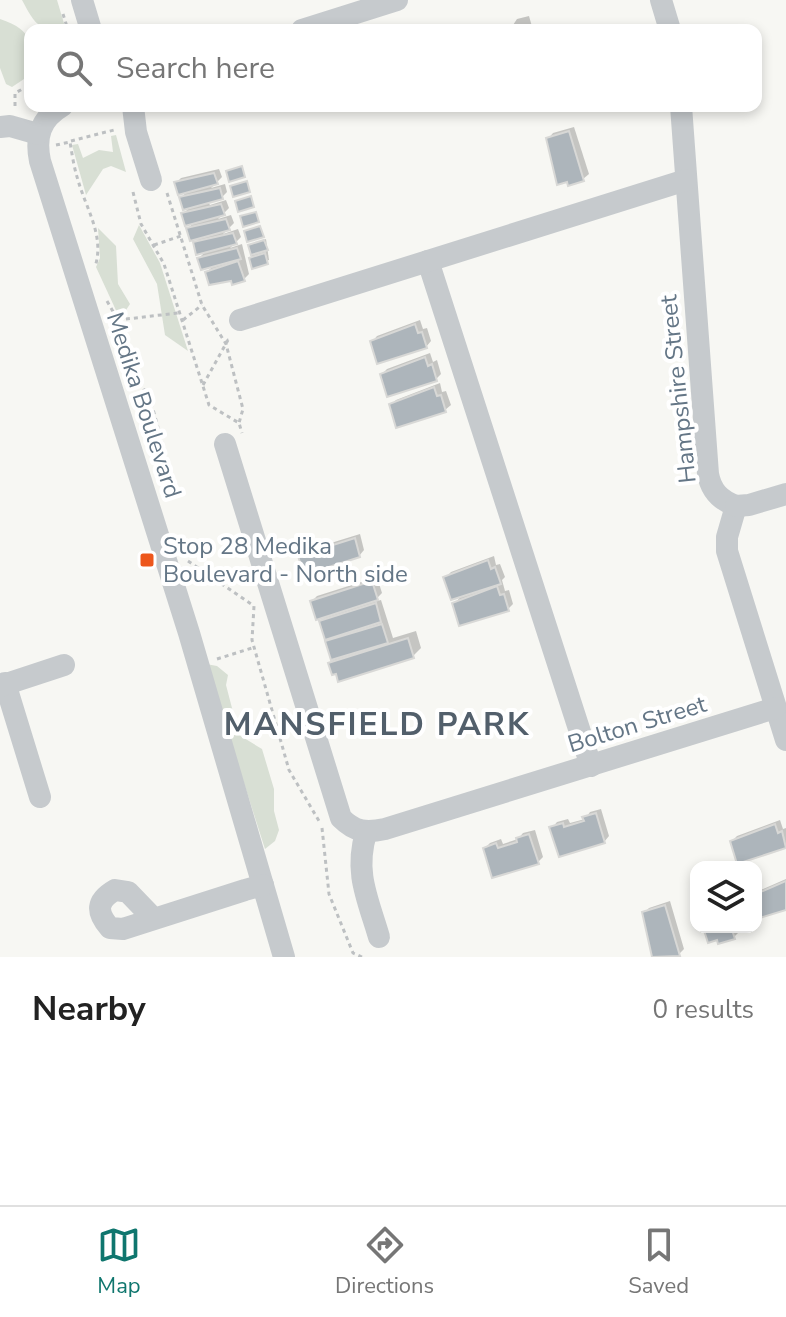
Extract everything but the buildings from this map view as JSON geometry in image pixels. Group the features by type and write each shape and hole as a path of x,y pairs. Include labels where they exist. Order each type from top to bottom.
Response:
{"street":[{"path":"82,0 89,24"},
{"path":"321,24 397,0"},
{"path":"661,0 668,24"},
{"path":"8,128 38,134 54,112"},
{"path":"134,112 150,186"},
{"name":"Hampshire Street","path":"681,112 708,474 715,494 736,506"},
{"name":"Medika Boulevard","path":"38,134 38,149 49,194 189,633 284,957"},
{"path":"241,328 428,261 686,180"},
{"path":"428,261 591,766"},
{"path":"234,440 341,818 351,828 366,833 360,872 379,937"},
{"path":"786,494 736,506 727,537 727,551 786,740"},
{"path":"40,797 2,684 64,665"},
{"name":"Bolton Street","path":"366,833 775,708"},
{"path":"154,919 263,885"}],"path":[{"path":"64,15 66,24"},
{"path":"8,128 15,93 24,88"},
{"path":"95,268 98,258 95,223 78,181 69,144 118,129"},
{"path":"150,186 181,236 202,305 226,344 243,409 234,440"},
{"path":"150,186 141,224 164,264 209,405 239,423"},
{"path":"154,245 181,236"},
{"path":"104,294 118,320 119,335 148,397 164,450 162,481"},
{"path":"182,320 202,305"},
{"path":"118,320 179,312"},
{"path":"203,385 228,340 241,328"},
{"path":"179,555 254,606 254,648 289,770 322,825 329,894 353,953 362,957"},
{"path":"214,661 254,648"}],"shaded area":[{"path":"22,0 57,0 64,24 38,24"},
{"path":"0,19 24,32 24,79 12,87 6,84 0,68"},
{"path":"116,135 126,172 111,166 103,169 86,195 72,145 78,144 83,158 99,150 113,152 111,136"},
{"path":"139,225 160,263 188,351 165,335 157,284 133,239"},
{"path":"98,228 116,246 118,284 130,304 120,319 96,267 100,258"},
{"path":"206,664 217,666 228,675 226,685 239,735 262,749 274,789 274,811 279,830 275,841 265,849"}],"place":[{"name":"Stop 28 Medika Boulevard - North side","path":"147,560"}],"district":[{"name":"MANSFIELD PARK","path":"377,724"}]}
